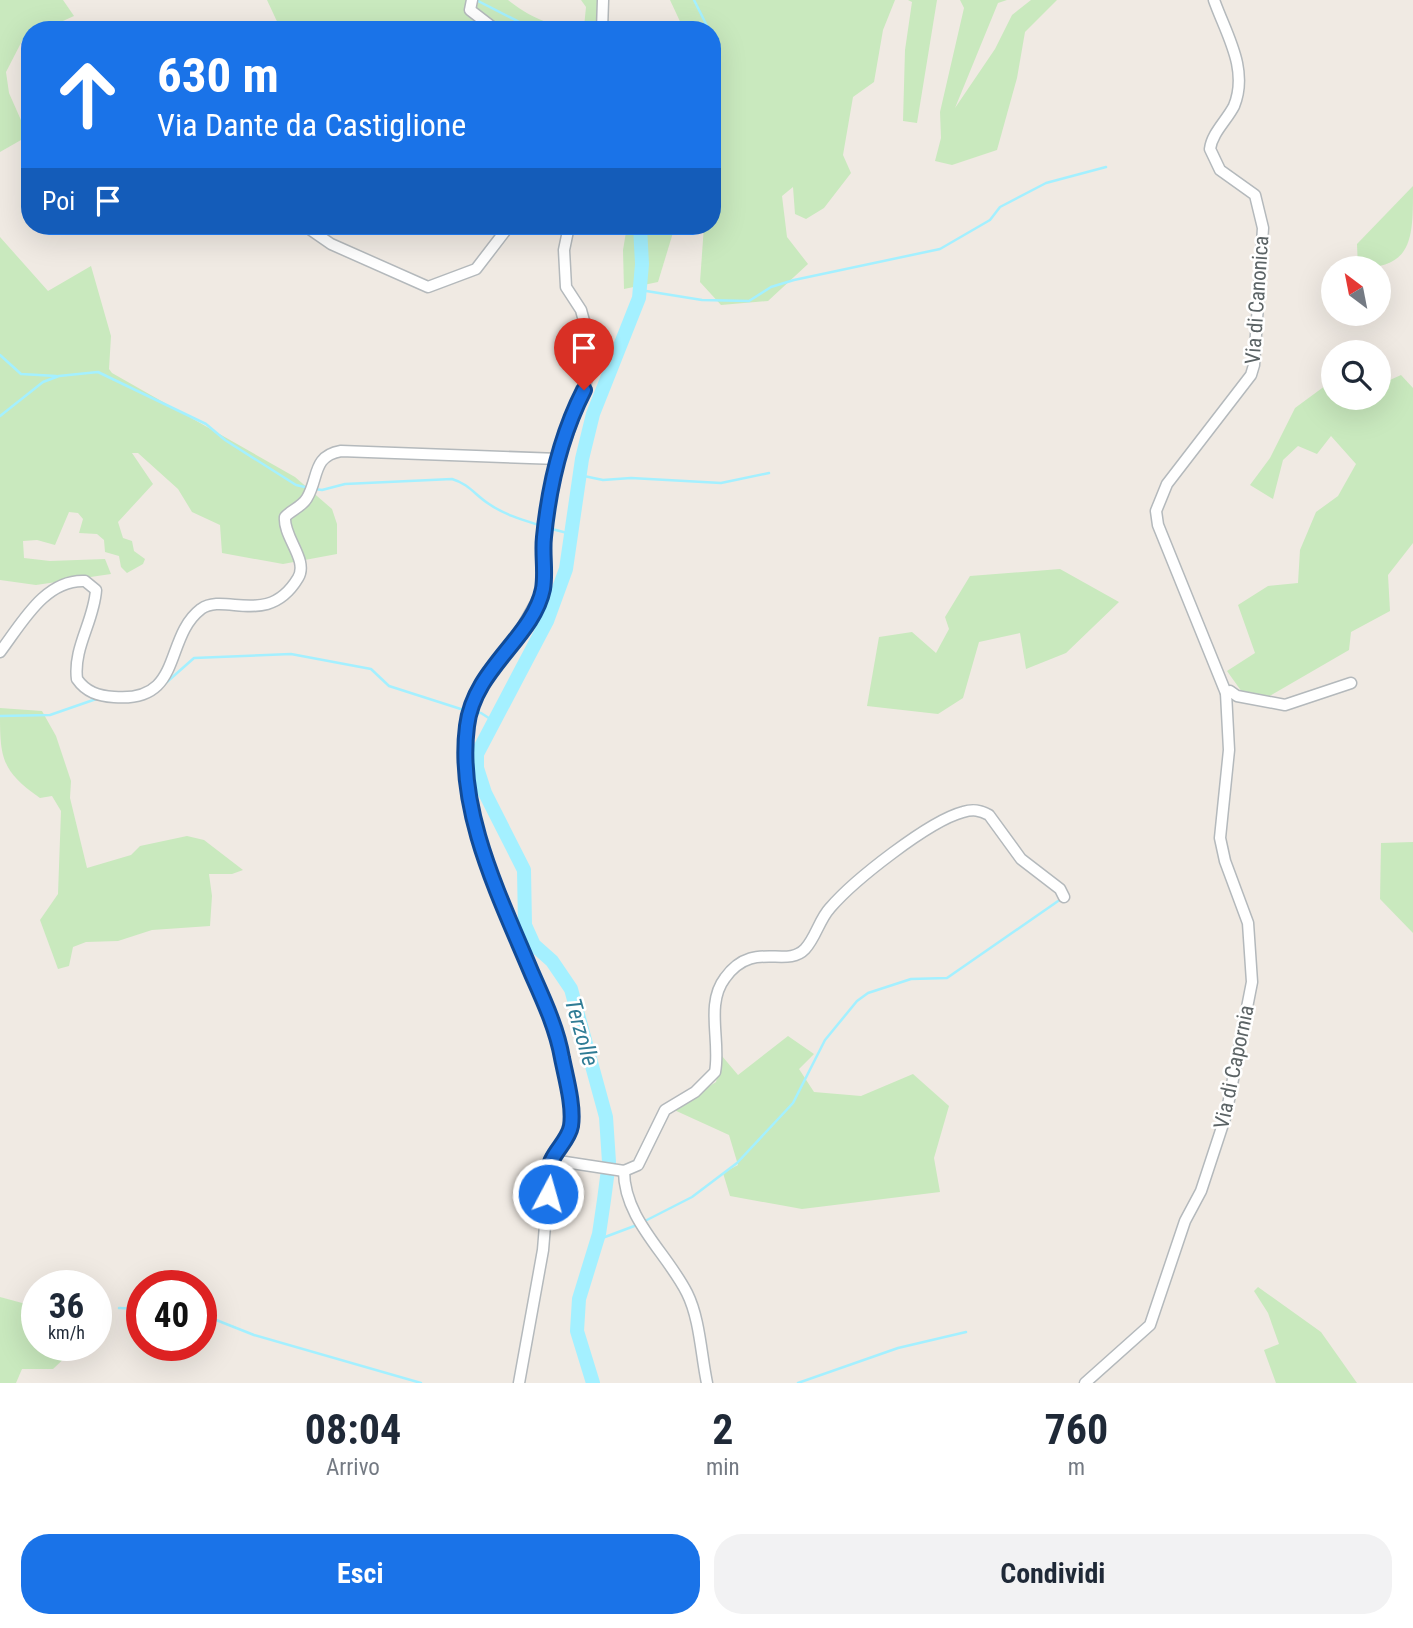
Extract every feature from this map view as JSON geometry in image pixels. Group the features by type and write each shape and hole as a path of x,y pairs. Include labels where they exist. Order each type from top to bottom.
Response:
{"street":[{"path":"472,0 470,10 484,21"},
{"path":"602,21 603,0"},
{"name":"Via di Canonica","path":"1213,0 1236,54 1240,81 1234,105 1210,149 1220,170 1255,195 1263,228 1254,365 1251,375 1167,484 1156,511 1158,525 1226,693 1230,715"},
{"path":"318,235 331,244 428,287 476,269 502,235"},
{"path":"519,1383 543,1250 552,1160 571,1127 562,1056 547,1009 491,875 472,811 466,751 469,713 484,678 537,607 542,592 545,526 559,458 591,368 587,332 581,310 566,287 564,250 567,235"},
{"path":"0,652 49,591 64,583 91,583 96,590 95,602 78,658 77,678 90,692 105,696 141,695 166,678 187,629 202,609 209,606 247,608 270,603 296,581 300,573 300,563 284,525 288,513 308,497 321,460 341,451 559,458"},
{"path":"1226,693 1285,705 1352,683"},
{"name":"Via di Capornia","path":"1085,1383 1150,1325 1185,1221 1201,1191 1226,1115 1252,982 1248,923 1225,862 1220,838 1230,715"},
{"path":"552,1160 633,1169 642,1161 659,1117 665,1110 695,1092 715,1072 715,1004 723,979 749,957 795,955 803,951 829,908 851,886 944,820 972,810 989,815 1021,859 1060,889 1065,897"},
{"path":"623,1170 624,1187 635,1210 688,1294 707,1383"}],"green space":[{"path":"0,0 63,0 74,16 63,21 21,21 21,43 6,72 9,93 21,120 21,140 0,152"},
{"path":"267,0 508,0 544,21 277,21"},
{"path":"581,0 609,0 603,21 585,21 586,7"},
{"path":"670,0 895,0 883,30 874,82 853,97 843,155 851,173 824,208 806,219 795,214 793,187 782,196 787,237 808,264 768,301 721,305 700,282 703,235 721,235 721,21 680,21"},
{"path":"908,0 937,0 917,123 903,121 905,50 912,2"},
{"path":"960,0 1007,0 998,3 955,108 995,49 1012,15 1031,0 1057,0 1025,32 1017,78 997,150 952,165 935,161 941,138 940,112 964,8"},
{"path":"1413,186 1410,235 1400,256 1391,262 1391,256 1358,256 1357,244"},
{"path":"626,235 672,235 658,282 624,289"},
{"path":"0,237 48,291 91,266 111,336 109,369 112,373 295,477 332,509 337,524 337,554 283,564 222,553 220,525 192,512 178,489 138,453 132,453 153,484 118,522 123,538 132,541 134,551 145,559 143,564 127,573 121,567 119,556 105,552 104,540 97,534 79,533 83,519 78,513 69,512 55,545 37,540 23,541 24,558 50,561 105,559 111,574 36,585 0,580"},
{"path":"1401,375 1413,388 1413,543 1388,575 1390,611 1351,632 1349,650 1268,697 1242,692 1227,671 1255,653 1238,605 1268,586 1298,583 1300,550 1316,512 1338,496 1356,464 1331,436 1317,454 1298,446 1283,460 1273,499 1250,485 1270,458 1295,408 1321,389 1321,410 1391,410 1391,380"},
{"path":"1060,569 1119,602 1066,653 1026,669 1020,633 979,642 963,698 938,714 867,706 879,637 912,632 936,653 949,629 945,617 970,576"},
{"path":"0,708 42,711 56,736 71,781 70,798 87,868 131,855 140,846 187,836 204,840 243,870 232,874 209,874 212,896 210,926 152,930 118,941 86,942 73,947 69,966 58,969 40,920 58,894 61,811 52,796 40,798 10,770 2,751"},
{"path":"1413,842 1413,933 1380,899 1381,843"},
{"path":"788,1036 814,1054 799,1069 814,1092 861,1096 913,1074 949,1106 934,1158 940,1192 802,1209 730,1196 723,1173 738,1165 729,1135 672,1109 716,1082 722,1056 738,1075"},
{"path":"1258,1287 1321,1332 1357,1383 1276,1383 1264,1350 1279,1344 1268,1313 1254,1291"},
{"path":"0,1297 21,1303 21,1361 61,1361 53,1369 22,1369 16,1383 0,1383"}],"waterway":[{"path":"476,0 517,21"},
{"path":"694,0 704,21"},
{"path":"640,290 702,300 749,301 771,287 794,280 940,249 990,220 1000,207 1046,183 1106,167"},
{"name":"Terzolle","path":"593,1383 577,1331 579,1299 599,1234 604,1200 609,1162 606,1117 571,989 552,961 534,945 525,925 524,870 485,793 477,768 477,754 547,621 566,569 582,459 593,414 639,298 642,264 640,235"},
{"path":"0,355 21,374 56,376"},
{"path":"0,416 43,382 59,376 98,372 206,424 225,440 296,485 309,488"},
{"path":"579,475 603,480 631,478 721,483 769,473"},
{"path":"315,489 322,490 345,484 452,479 501,511 542,526"},
{"path":"552,529 571,534"},
{"path":"159,689 194,658 291,654 371,669 389,686 467,711"},
{"path":"0,716 50,715 99,698"},
{"path":"473,713 481,713 495,722"},
{"path":"643,1222 692,1197 737,1163 793,1103 825,1040 857,1001 868,993 911,979 947,978 1061,899"},
{"path":"597,1240 637,1225"},
{"path":"119,1308 126,1308"},
{"path":"217,1320 254,1335 421,1383"},
{"path":"798,1383 898,1348 966,1332"}],"route":[{"path":"548,1194 551,1162 571,1127 562,1056 547,1009 491,875 472,811 466,727 471,707 486,674 537,607 544,578 545,526 559,458 573,412 584,390"}]}
